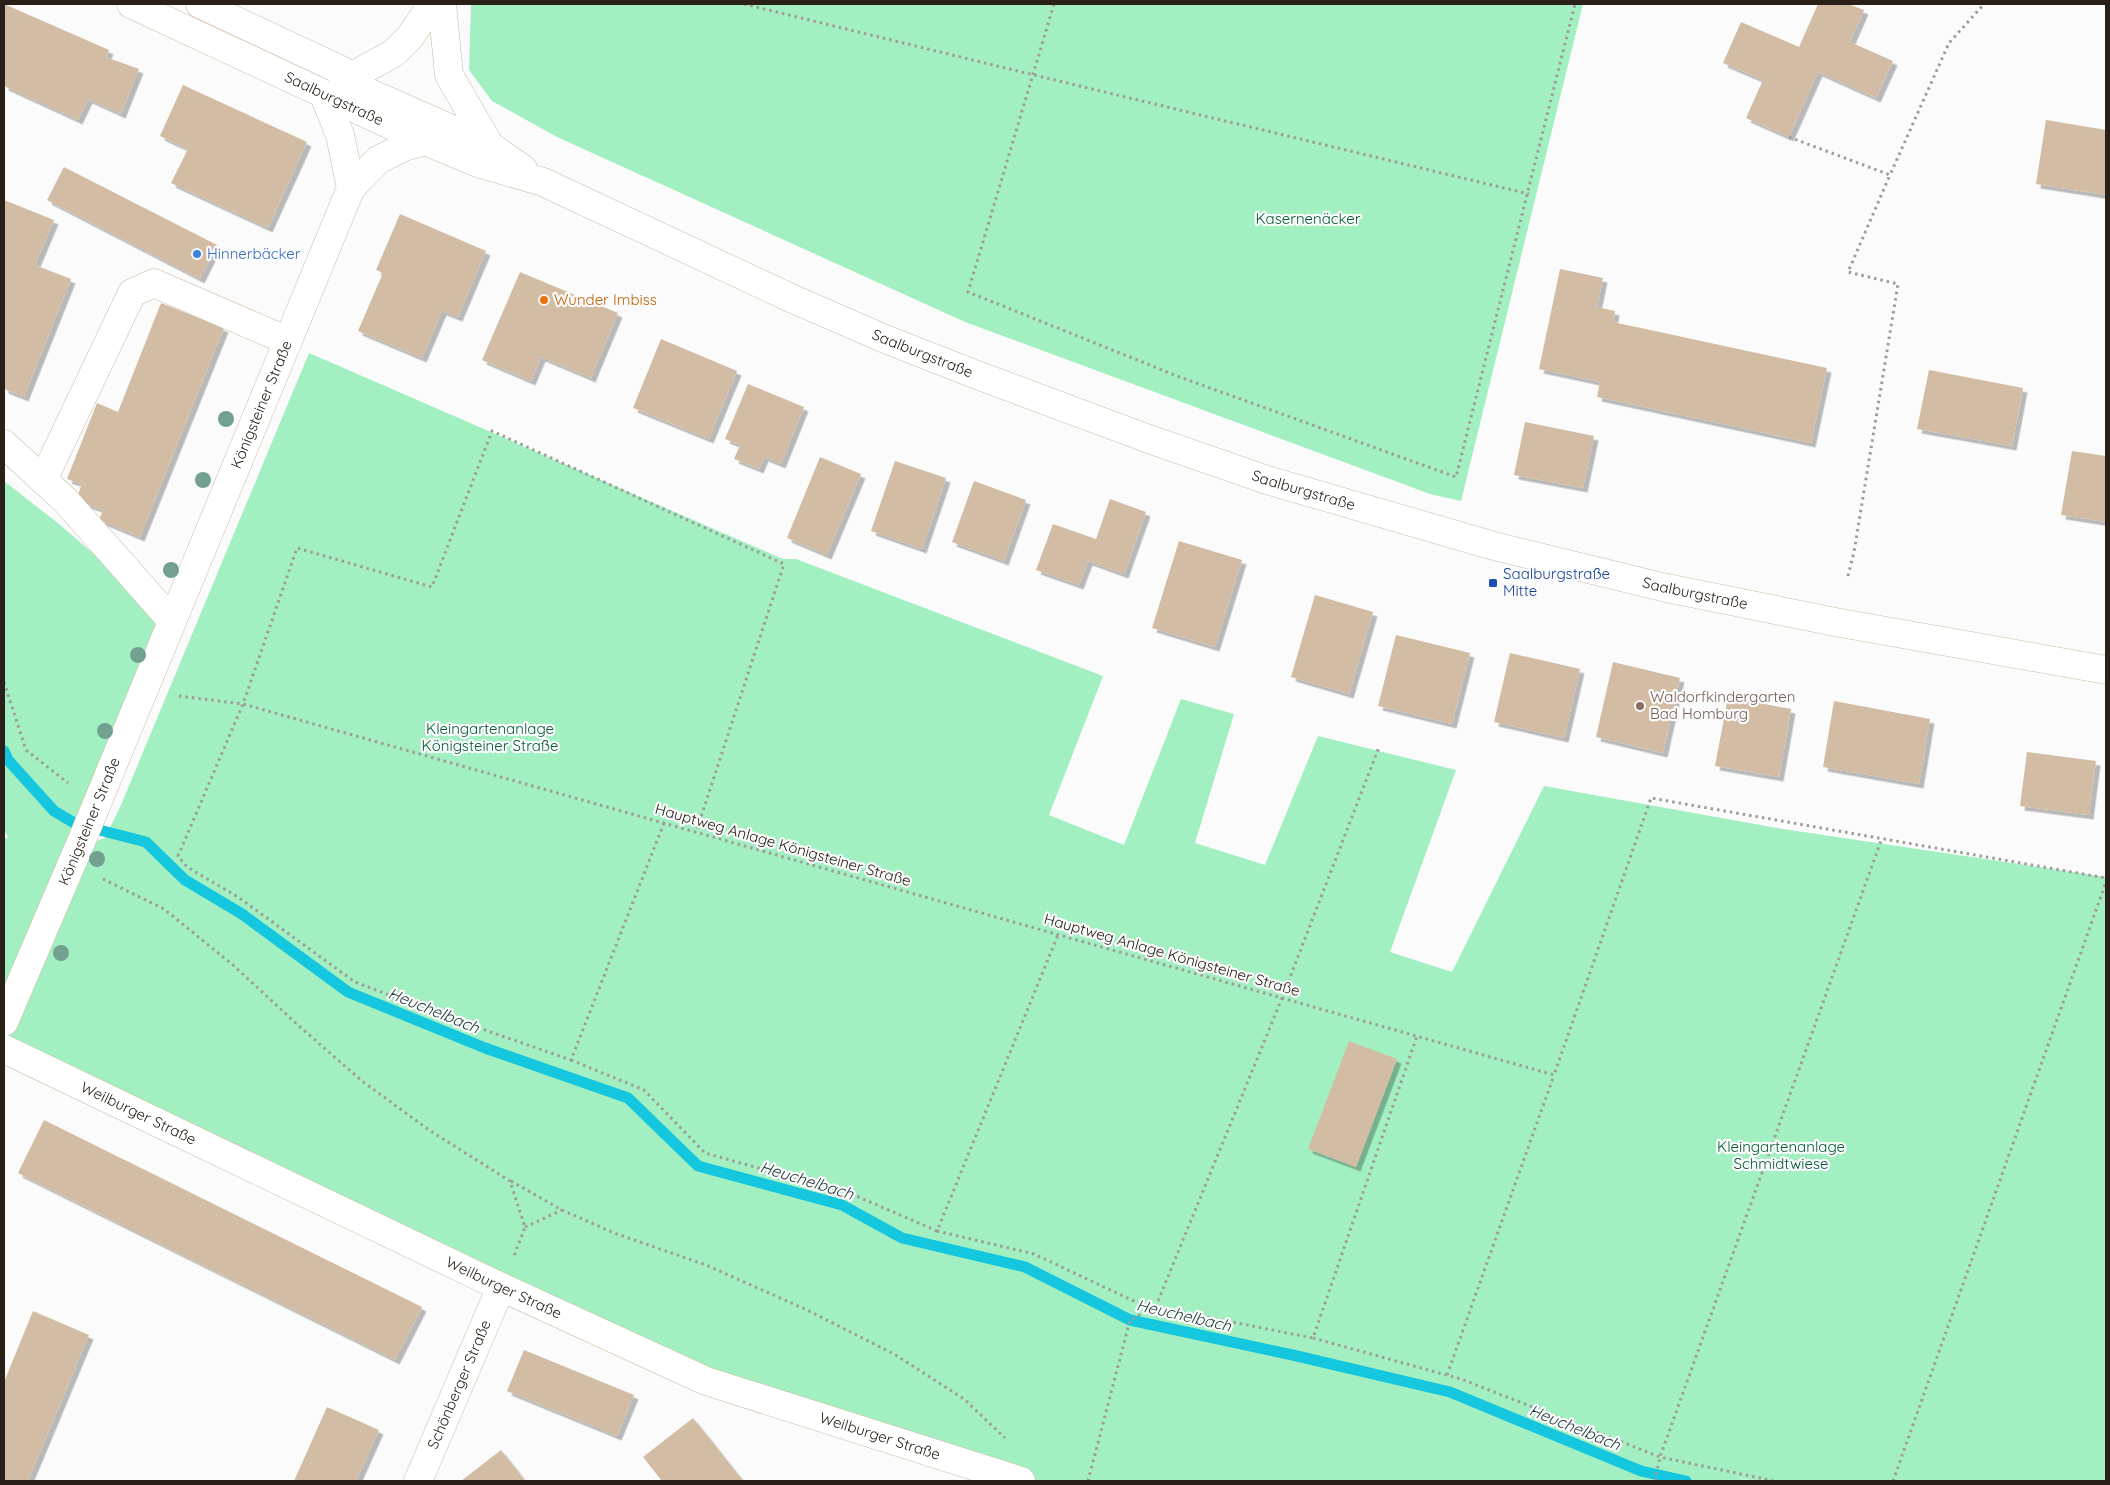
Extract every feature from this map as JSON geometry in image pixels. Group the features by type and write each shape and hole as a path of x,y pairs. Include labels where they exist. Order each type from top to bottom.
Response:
{"street":[{"name":"Saalburgstraße","path":"131,4 334,88 490,146 542,182"},
{"name":"Saalburgstraße","path":"200,4 343,71 334,88"},
{"path":"351,188 340,135 334,88 394,53 410,37 432,4"},
{"path":"442,4 444,40 449,75 490,146"},
{"name":"Saalburgstraße","path":"334,88 425,141 478,163 542,182 793,299 894,342 1137,435 1267,480 1494,546 1662,588 1835,622 2106,670"},
{"name":"Königsteiner Straße","path":"4,1022 90,820 351,188 378,160 404,147 425,141"},
{"path":"43,480 132,293 154,283 288,341"},
{"path":"4,444 65,500 172,621"},
{"name":"Weilburger Straße","path":"4,1049 501,1287 706,1381 1021,1481"},
{"name":"Schönberger Straße","path":"418,1481 501,1287"}],"path":[{"path":"744,4 1529,194"},
{"path":"1054,4 968,292 1177,376 1456,477 1529,194 1575,4"},
{"path":"1848,576 1854,552 1898,284 1848,272 1949,44 1984,4"},
{"path":"1789,137 1890,176"},
{"path":"696,832 784,564 492,431 432,587 297,548 243,704 178,856 186,867 238,897 355,982 439,1014 571,1060 644,1090 705,1153 854,1195 937,1231 1034,1254 1140,1304 1313,1338 1447,1376 1660,1457 1774,1481"},
{"name":"Hauptweg Anlage Königsteiner Straße","path":"152,670 168,694 243,704 1554,1075"},
{"path":"4,682 26,750 90,820"},
{"path":"1088,1481 1130,1320 1156,1306 1282,998 1379,747"},
{"path":"1447,1376 1651,798 2106,878"},
{"path":"571,1060 664,823"},
{"path":"1655,1481 1660,1457 1882,838"},
{"path":"72,863 164,909 233,965 362,1081 429,1130 510,1181 562,1210 614,1234 706,1265 807,1310 894,1354 964,1400 1011,1444"},
{"path":"1893,1481 2106,882"},
{"path":"937,1231 1058,935"},
{"path":"1313,1338 1417,1036"},
{"path":"501,1287 525,1227 510,1181"},
{"path":"525,1227 562,1210"}],"green space":[{"name":"Kasernenäcker","path":"471,4 1583,4 1461,501 1430,494 965,322 557,137 492,101 469,70"},
{"path":"309,353 783,559 796,559 1103,676 1049,815 1124,845 1181,699 1234,714 1195,843 1265,865 1318,736 1456,770 1390,952 1452,972 1544,786 1777,828 2106,877 2106,1481 1754,1481 1735,1477 1749,1481 1021,1481 706,1381 4,1049 4,838 8,838 4,829 4,481 59,524 172,621 78,847 105,838 121,805"}],"building":[{"path":"4,4 109,50 106,57 139,69 121,114 88,99 78,120 4,86"},
{"path":"1818,4 1848,4 1864,10 1850,42 1893,61 1876,98 1818,72 1789,137 1746,118 1763,80 1723,63 1741,22 1799,47"},
{"path":"183,85 307,142 268,228 171,183 188,149 160,136"},
{"path":"2046,120 2106,130 2106,195 2036,184"},
{"path":"64,167 217,245 200,279 47,200"},
{"path":"4,200 54,220 35,265 71,279 24,397 4,389"},
{"path":"400,214 486,251 458,317 442,311 422,358 358,331 383,273 376,270"},
{"path":"1560,269 1603,278 1597,307 1615,311 1613,322 1827,368 1811,443 1597,397 1600,382 1539,369"},
{"path":"520,272 618,313 591,378 541,357 531,381 482,360"},
{"path":"161,303 224,328 140,537 99,520 103,510 76,500 82,484 67,479 97,403 118,412"},
{"path":"661,339 737,371 709,439 633,408"},
{"path":"1929,370 2023,388 2012,446 1917,429"},
{"path":"748,384 804,407 781,464 764,457 759,469 734,459 740,445 725,439"},
{"path":"1525,422 1594,436 1583,488 1514,475"},
{"path":"2072,451 2106,456 2106,522 2061,515"},
{"path":"820,457 861,474 827,555 787,538"},
{"path":"895,461 946,478 922,549 871,531"},
{"path":"974,481 1026,500 1004,561 952,542"},
{"path":"1110,499 1146,512 1124,574 1088,561 1079,585 1036,570 1053,524 1096,539"},
{"path":"1179,541 1242,560 1215,647 1152,628"},
{"path":"1315,595 1373,612 1349,694 1291,677"},
{"path":"1396,635 1470,653 1452,724 1378,706"},
{"path":"1510,653 1580,669 1564,738 1494,722"},
{"path":"1613,662 1680,678 1663,753 1596,737"},
{"path":"1728,697 1791,709 1779,777 1715,766"},
{"path":"1834,701 1930,719 1919,784 1823,767"},
{"path":"2027,752 2096,761 2089,815 2020,806"},
{"path":"1349,1041 1397,1059 1356,1167 1308,1149"},
{"path":"44,1120 422,1307 395,1360 18,1173"},
{"path":"33,1311 89,1335 28,1481 4,1481 4,1382"},
{"path":"524,1350 634,1395 617,1436 507,1391"},
{"path":"327,1407 379,1430 356,1481 294,1481"},
{"path":"693,1418 743,1481 662,1481 643,1457"},
{"path":"501,1450 525,1481 461,1481"}],"waterway":[{"name":"Heuchelbach","path":"4,751 8,760 54,811 76,824 146,842 185,880 242,914 348,992 485,1048 628,1098 698,1166 842,1205 902,1238 1025,1267 1130,1320 1297,1356 1450,1392 1641,1471 1686,1481"}],"place":[{"name":"Hinnerbäcker","path":"197,254"},
{"name":"Wunder Imbiss","path":"544,300"},
{"name":"Saalburgstraße Mitte","path":"1493,583"},
{"name":"Waldorfkindergarten Bad Homburg","path":"1640,706"}],"park label":[{"name":"Kleingartenanlage Königsteiner Straße","path":"490,738"},
{"name":"Kleingartenanlage Schmidtwiese","path":"1781,1156"}]}
